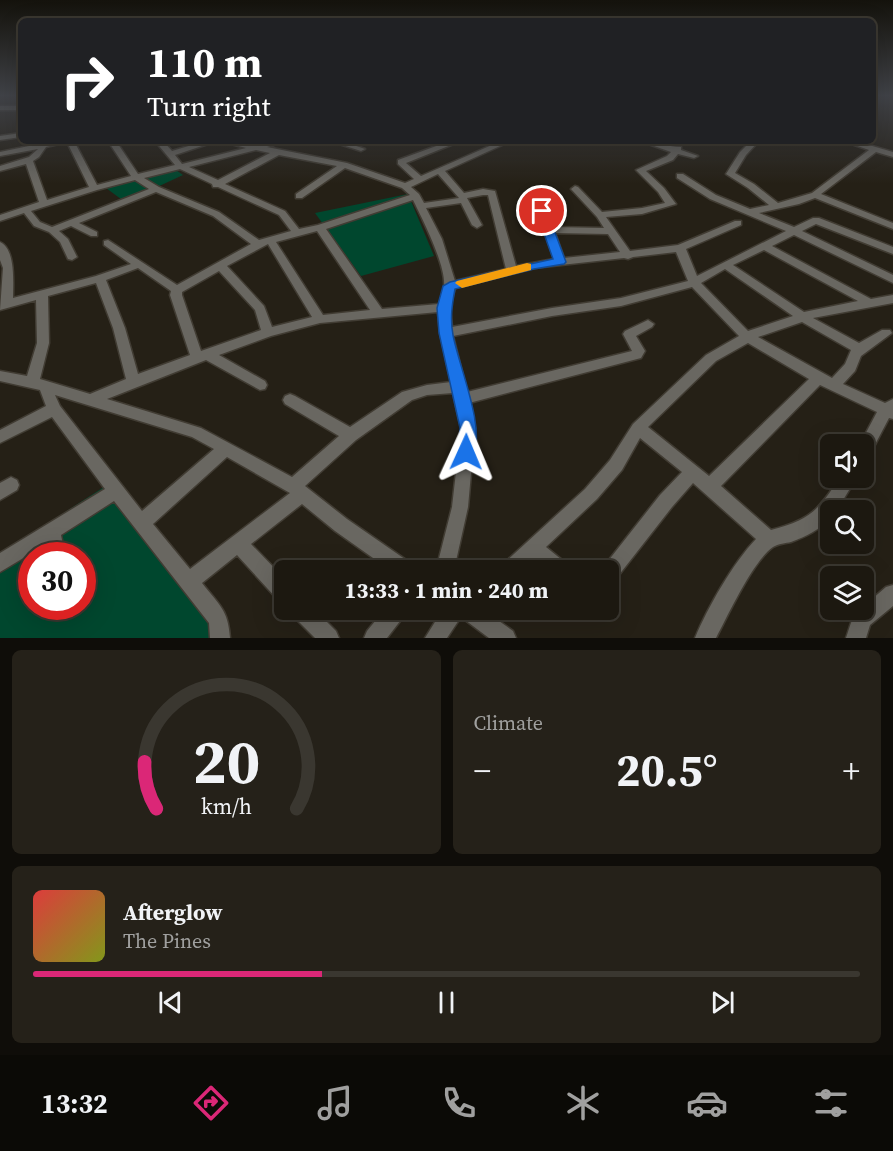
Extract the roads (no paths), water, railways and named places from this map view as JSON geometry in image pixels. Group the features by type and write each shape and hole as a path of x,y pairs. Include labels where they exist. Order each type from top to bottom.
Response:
{"street":[{"path":"0,138 18,135"},
{"path":"0,154 50,144"},
{"path":"71,144 94,188"},
{"path":"114,144 136,177 156,189 216,214 258,244"},
{"path":"162,144 180,166 216,185 260,201 282,213 297,232"},
{"path":"170,154 203,144"},
{"path":"239,144 344,165 405,186 418,202 437,239 450,286 444,308 449,354 461,393 468,428 465,475 447,560"},
{"path":"52,230 71,222 94,188 272,144"},
{"path":"344,144 361,149"},
{"path":"419,179 401,162 448,144"},
{"path":"405,186 500,144"},
{"path":"657,144 694,156"},
{"path":"752,144 730,174 751,186 775,205"},
{"path":"856,144 893,155"},
{"path":"0,169 29,160 39,154 43,146"},
{"path":"600,215 642,211 671,204 661,190 640,171 670,158 678,149"},
{"path":"749,212 796,202 815,195 874,150"},
{"path":"216,185 276,153"},
{"path":"29,160 44,202"},
{"path":"299,196 344,165"},
{"path":"378,176 406,168"},
{"path":"440,171 464,198 477,225"},
{"path":"680,176 713,196 795,231 893,279"},
{"path":"0,218 44,202 85,203 156,189"},
{"path":"575,189 600,215 628,256"},
{"path":"177,290 258,244 270,240 418,202 464,198 483,192 492,193 512,271"},
{"path":"535,192 560,262"},
{"path":"815,195 893,226"},
{"path":"25,209 37,224 52,230 64,241 72,257"},
{"path":"446,333 552,312 621,302 694,283 709,273 819,220 893,251"},
{"path":"71,222 94,234"},
{"path":"450,286 560,262 628,256 680,248 738,223"},
{"path":"320,228 379,314"},
{"path":"548,230 609,231"},
{"path":"270,240 320,320"},
{"path":"108,243 177,290"},
{"path":"765,246 870,303"},
{"path":"680,248 694,283 744,334 818,378 891,409 874,435"},
{"path":"1,251 9,268 3,305 42,296 140,264"},
{"path":"220,265 260,309 268,332"},
{"path":"727,266 803,317 861,350"},
{"path":"100,278 116,320 134,383"},
{"path":"177,290 176,295 203,356 260,385"},
{"path":"42,296 43,343 38,384 116,491 219,620 220,638"},
{"path":"520,560 555,529 604,479 638,428 711,358 747,336 803,317 846,305 893,299"},
{"path":"92,399 268,332 320,320 444,308"},
{"path":"190,581 239,544 351,435 407,396 427,390 461,393 636,355 639,351 630,334 648,324"},
{"path":"834,386 850,367 856,353 870,341 886,333"},
{"path":"0,376 92,399 196,432 298,489 341,525 392,560"},
{"path":"709,487 818,378"},
{"path":"290,400 351,435"},
{"path":"0,437 54,409"},
{"path":"638,428 693,472 768,539"},
{"path":"141,523 225,449"},
{"path":"619,561 666,501 693,472"},
{"path":"705,638 757,550 768,539 808,528 831,506 842,488"},
{"path":"0,563 116,491"},
{"path":"51,531 53,542"},
{"path":"239,544 274,581"},
{"path":"533,548 548,560"},
{"path":"856,638 863,619 893,594"},
{"path":"311,620 329,638"},
{"path":"374,638 388,620"},
{"path":"435,638 456,620"},
{"path":"481,620 506,638"}]}
